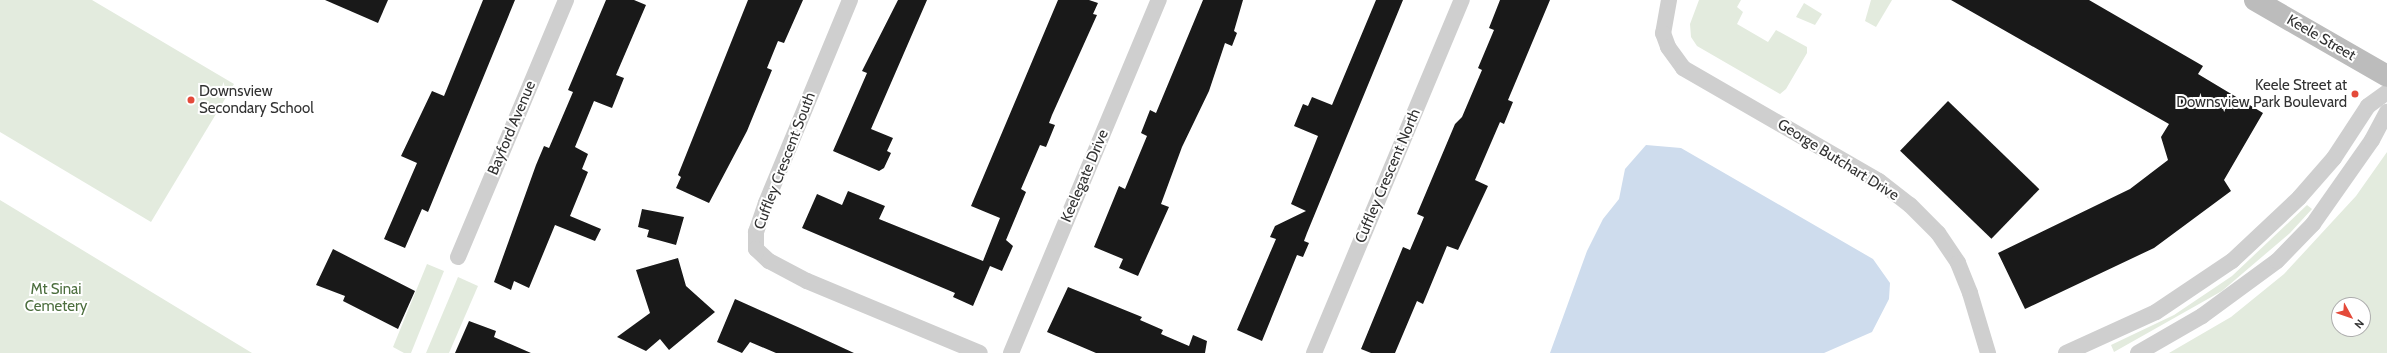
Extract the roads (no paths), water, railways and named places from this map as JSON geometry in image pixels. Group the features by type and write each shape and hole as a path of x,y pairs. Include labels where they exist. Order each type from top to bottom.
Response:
{"main road":[{"name":"Keele Street","path":"2255,0 2387,76"}],"street":[{"name":"Bayford Avenue","path":"458,257 566,0"},
{"name":"Cuffley Crescent South","path":"850,0 766,203 756,232 756,249 769,261 806,281 980,353"},
{"name":"Keelegate Drive","path":"1011,353 1159,0"},
{"name":"Cuffley Crescent North","path":"1314,353 1462,0"},
{"name":"George Butchart Drive","path":"1669,0 1663,33 1668,47 1684,68 1879,181 1910,205 1938,233 1958,263 1970,292 1988,353"},
{"path":"2066,353 2156,312 2232,261 2299,198 2334,158 2368,106 2387,92"},
{"path":"2138,353 2208,312 2276,260 2313,224 2341,186 2387,112"}],"water":[{"path":"1646,145 1681,148 1873,259 1890,283 1889,299 1872,332 1824,353 1550,353 1587,251 1603,219 1619,199 1625,169"}],"place":[{"name":"Keele Street at Downsview Park Boulevard","path":"2355,94"},
{"name":"Downsview Secondary School","path":"191,100"}],"park label":[{"name":"Mt Sinai Cemetery","path":"56,298"}]}
